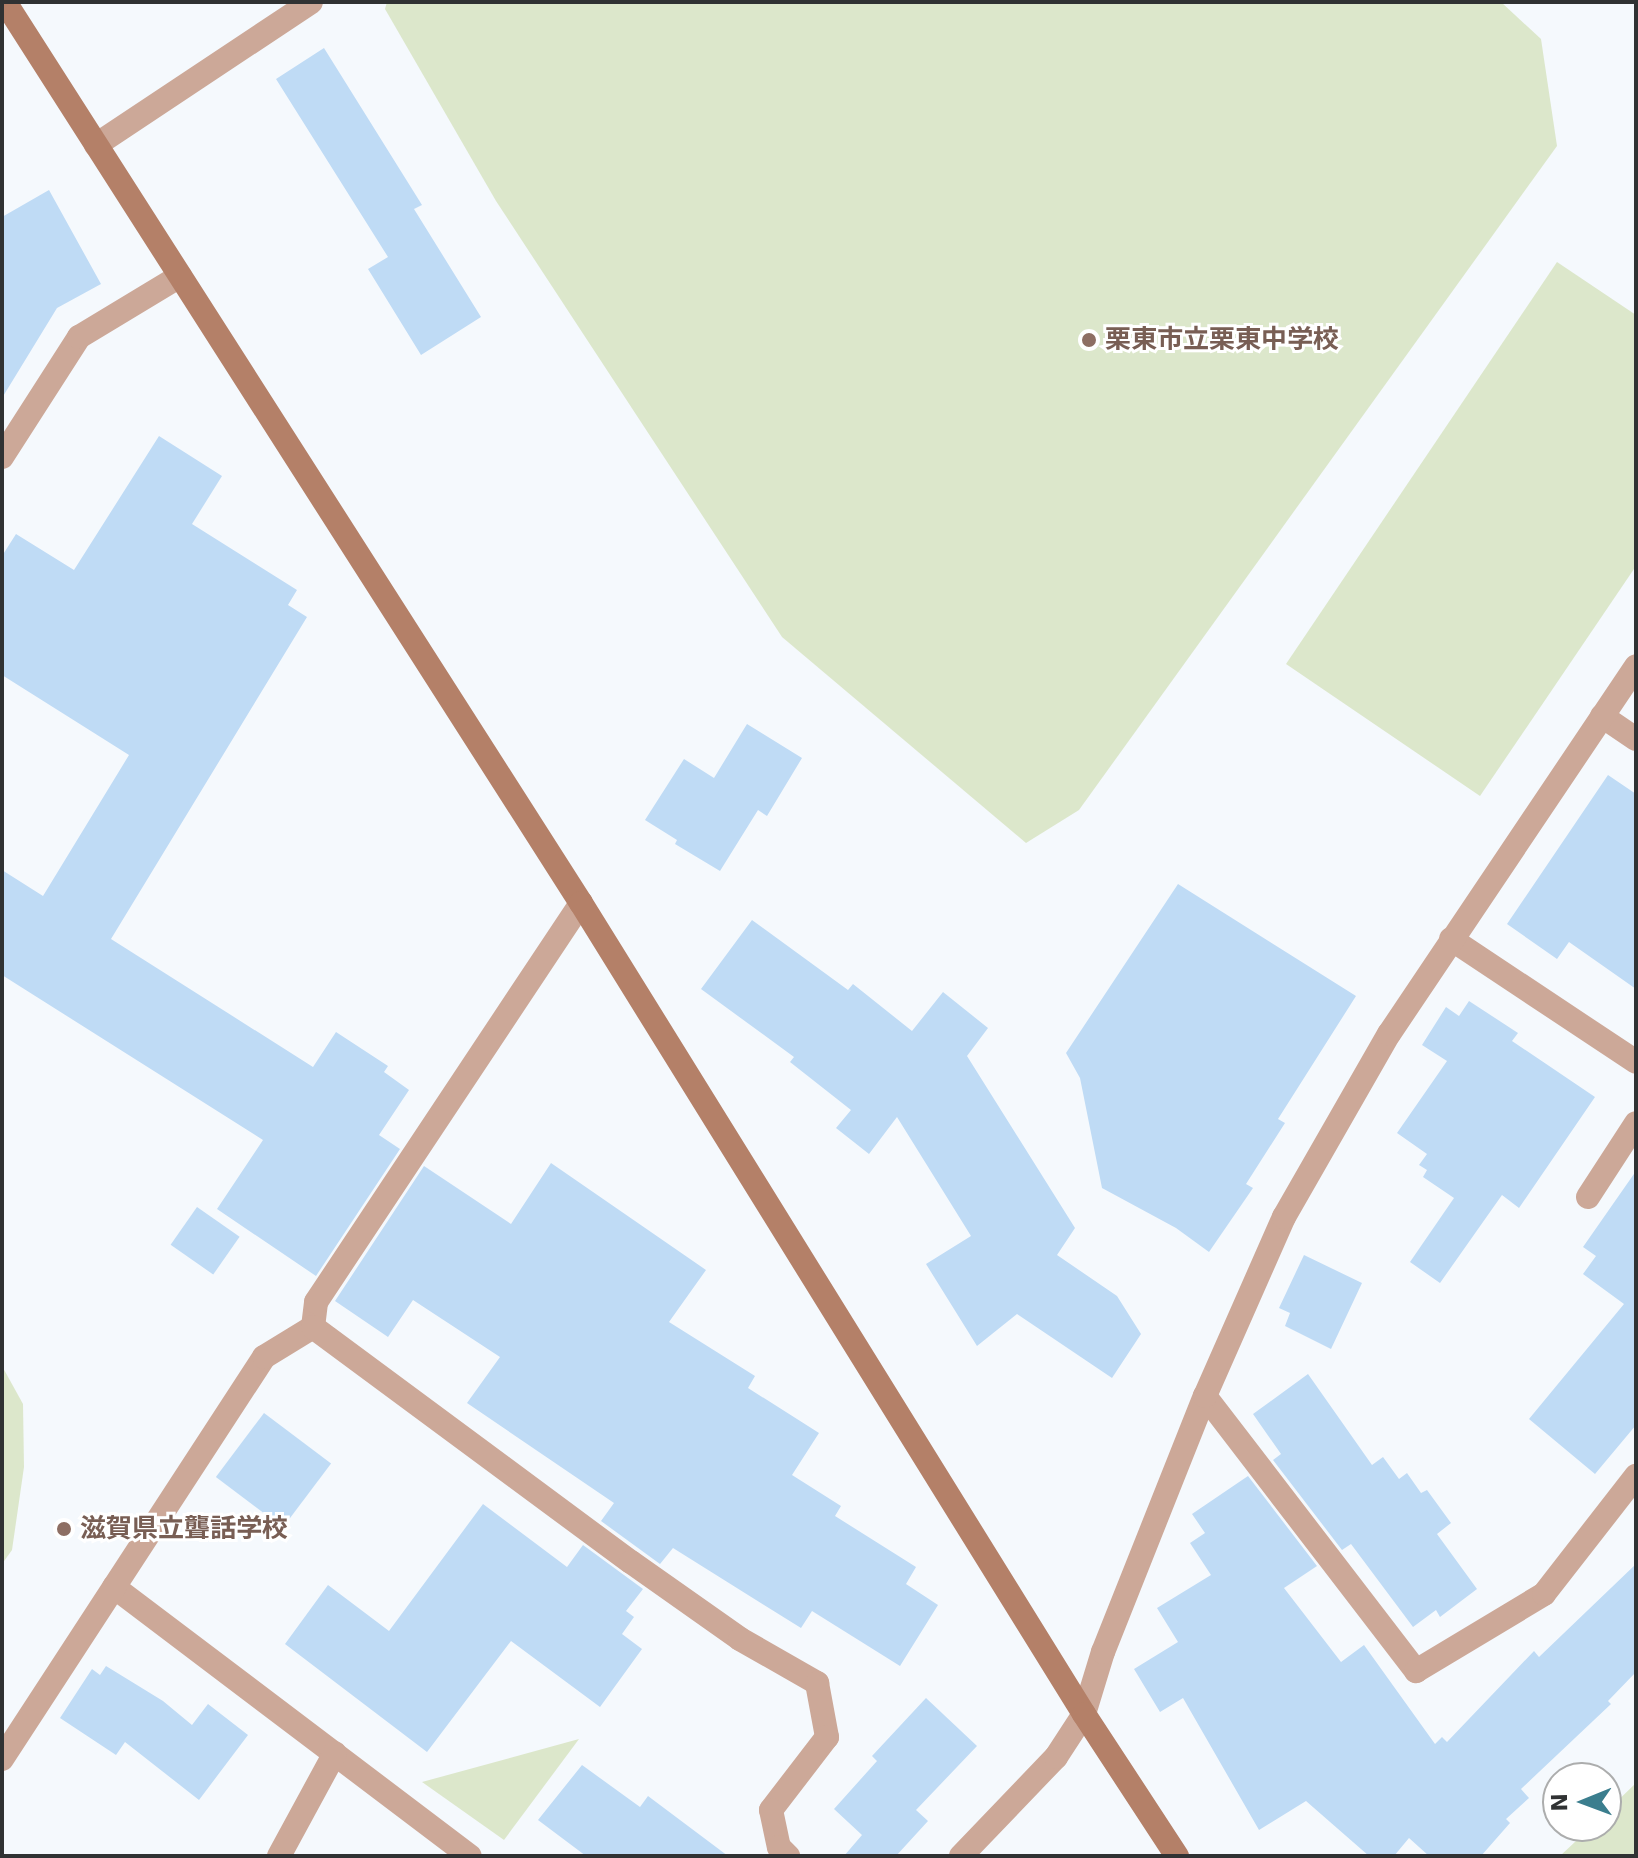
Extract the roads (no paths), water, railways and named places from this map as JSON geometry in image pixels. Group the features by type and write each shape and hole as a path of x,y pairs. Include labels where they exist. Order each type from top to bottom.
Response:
{"street":[{"path":"5,2 581,903 1084,1714 1177,1856"},
{"path":"96,145 311,2"},
{"path":"2,457 79,337 180,276"},
{"path":"961,1856 1056,1757 1084,1714 1103,1652 1205,1396 1284,1217 1389,1034 1636,666"},
{"path":"1602,716 1636,739"},
{"path":"313,1327 316,1302 581,903"},
{"path":"1451,939 1636,1062"},
{"path":"1588,1197 1636,1123"},
{"path":"2,1759 264,1357 313,1327"},
{"path":"313,1327 740,1639 817,1683 827,1737 771,1810 779,1847 788,1856"},
{"path":"1205,1396 1416,1671 1544,1594 1636,1476"},
{"path":"114,1587 470,1856"},
{"path":"279,1856 335,1753"}],"place":[{"name":"栗東市立栗東中学校","path":"1089,340"},
{"name":"滋賀県立聾話学校","path":"64,1529"}]}
